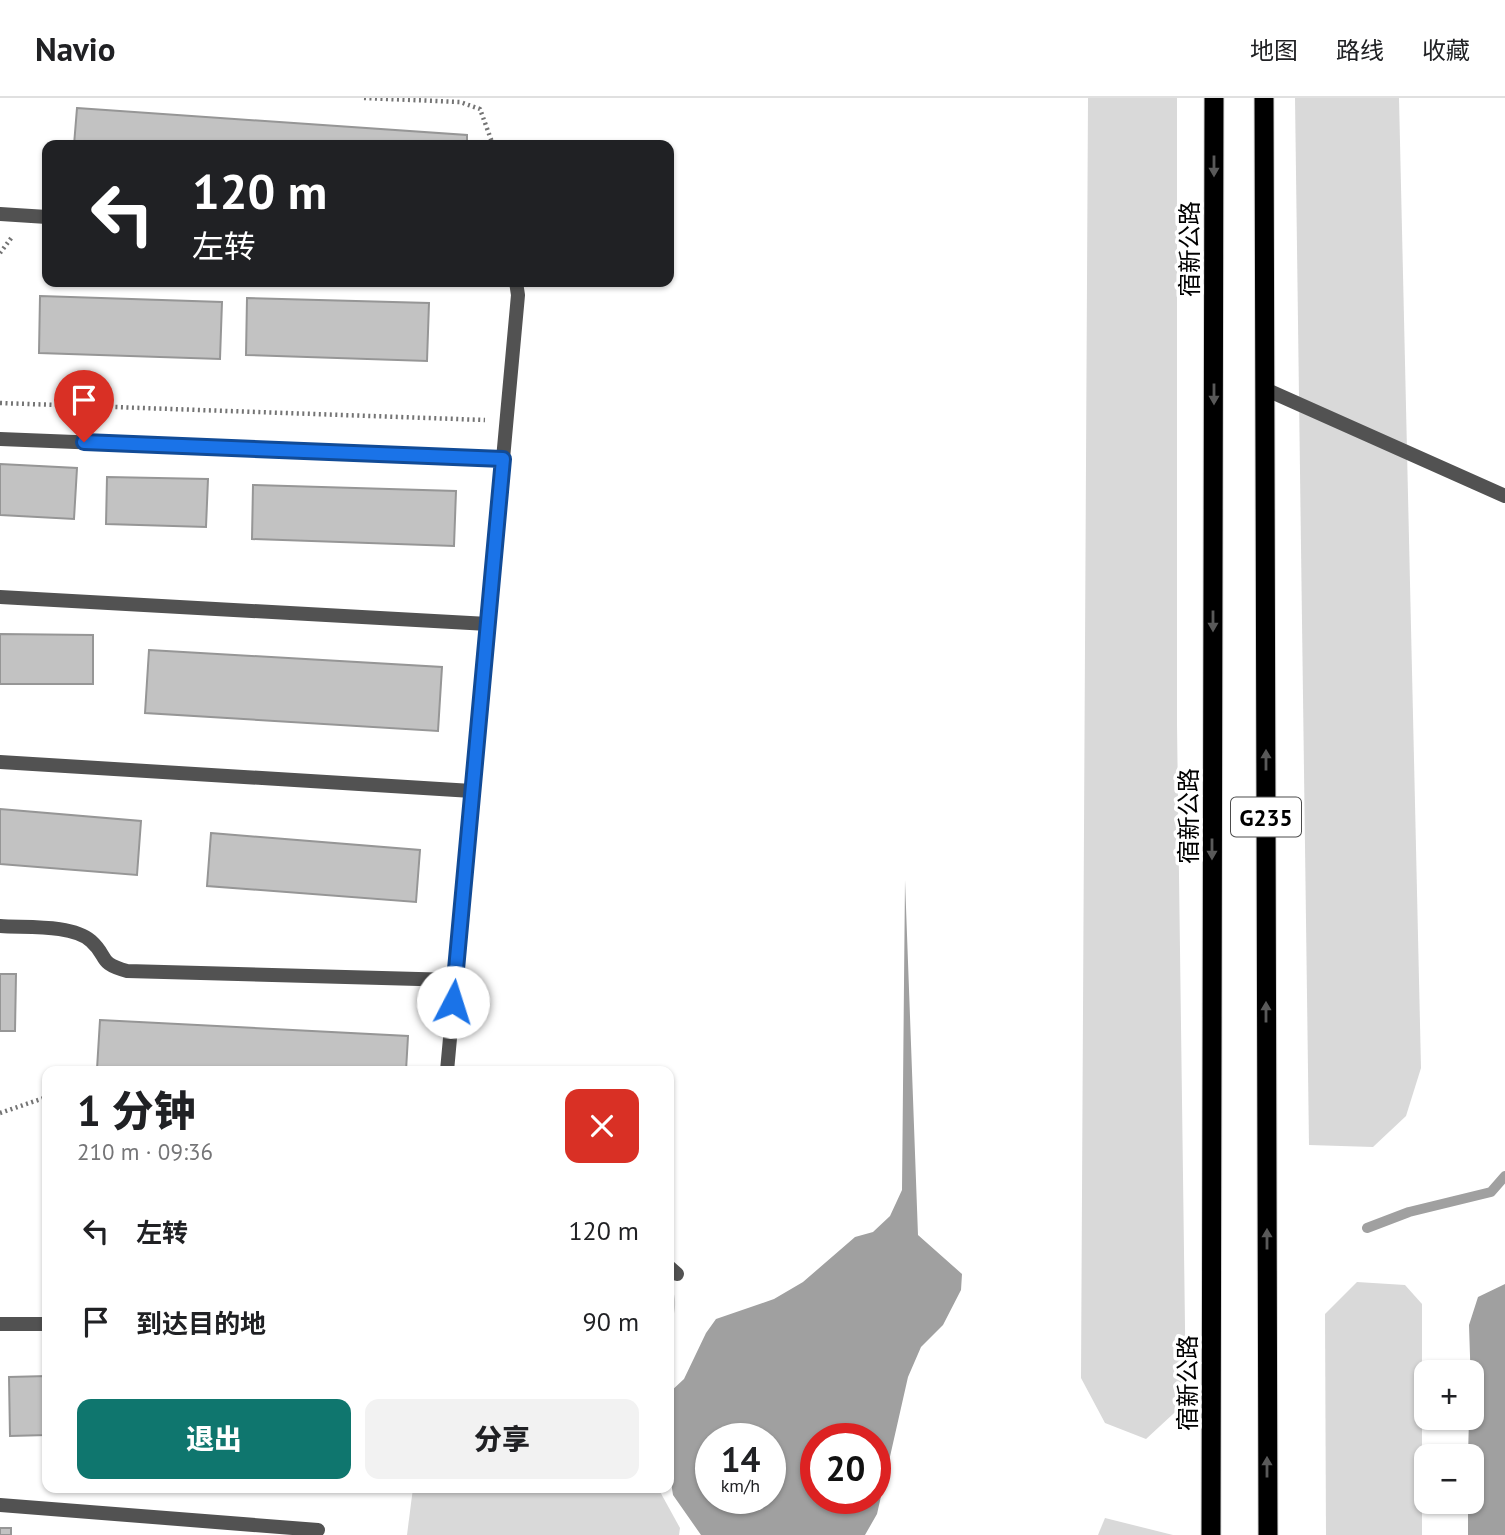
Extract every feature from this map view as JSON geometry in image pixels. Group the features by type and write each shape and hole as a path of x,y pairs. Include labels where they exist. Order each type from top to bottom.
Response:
{"highway":[{"name":"宿新公路","path":"1211,1535 1214,98"},
{"name":"G235","path":"1264,98 1268,1535"}],"lane":[{"path":"0,214 42,217"},
{"path":"447,1066 507,421 517,287"},
{"path":"1265,389 1505,496"},
{"path":"0,439 503,459"},
{"path":"0,597 488,624"},
{"path":"0,762 472,791"},
{"path":"0,926 64,929 90,940 109,967 127,971 455,979"},
{"path":"0,1324 42,1324"},
{"path":"0,1504 318,1530"}],"path":[{"path":"364,98 460,102 480,109 491,140"},
{"path":"0,403 507,421"},
{"path":"0,1113 42,1099"}],"shaded area":[{"path":"1088,98 1177,98 1177,724 1186,1402 1146,1439 1105,1423 1081,1378"},
{"path":"1295,98 1399,98 1421,1068 1406,1116 1373,1147 1309,1145"},
{"path":"905,880 918,1235 962,1274 961,1290 943,1325 921,1347 908,1377 891,1452 891,1423 800,1423 800,1514 877,1514 865,1535 701,1535 673,1495 674,1388 684,1379 706,1333 716,1319 774,1299 803,1282 855,1237 873,1232 890,1216 902,1190"},
{"path":"1357,1282 1405,1285 1422,1304 1422,1360 1414,1360 1414,1430 1422,1430 1422,1444 1414,1444 1414,1514 1422,1514 1422,1535 1326,1535 1325,1314"},
{"path":"1505,1284 1505,1535 1468,1535 1468,1514 1484,1514 1484,1444 1468,1444 1469,1430 1484,1430 1484,1360 1470,1360 1469,1325 1478,1297"},
{"path":"412,1493 661,1493 680,1528 679,1535 407,1535"},
{"path":"1105,1518 1173,1535 1098,1535"}],"building":[{"path":"77,108 467,135 467,140 74,140"},
{"path":"40,296 222,302 220,359 39,353"},
{"path":"247,298 429,303 427,361 246,355"},
{"path":"0,464 77,468 74,519 0,515"},
{"path":"107,477 208,479 206,527 106,524"},
{"path":"253,485 456,491 454,546 252,539"},
{"path":"0,634 93,635 93,684 0,684"},
{"path":"149,650 442,667 438,731 145,713"},
{"path":"0,809 141,821 137,875 0,864"},
{"path":"211,833 420,850 416,902 207,886"},
{"path":"0,974 16,974 15,1031 0,1031"},
{"path":"100,1020 408,1036 406,1066 97,1066"},
{"path":"42,1376 42,1435 10,1436 9,1377"},
{"path":"0,1528 11,1528 11,1535 0,1535"}],"waterway":[{"path":"1367,1228 1409,1212 1491,1192 1505,1176"}],"route":[{"path":"84,442 503,459 453,1002"}]}
